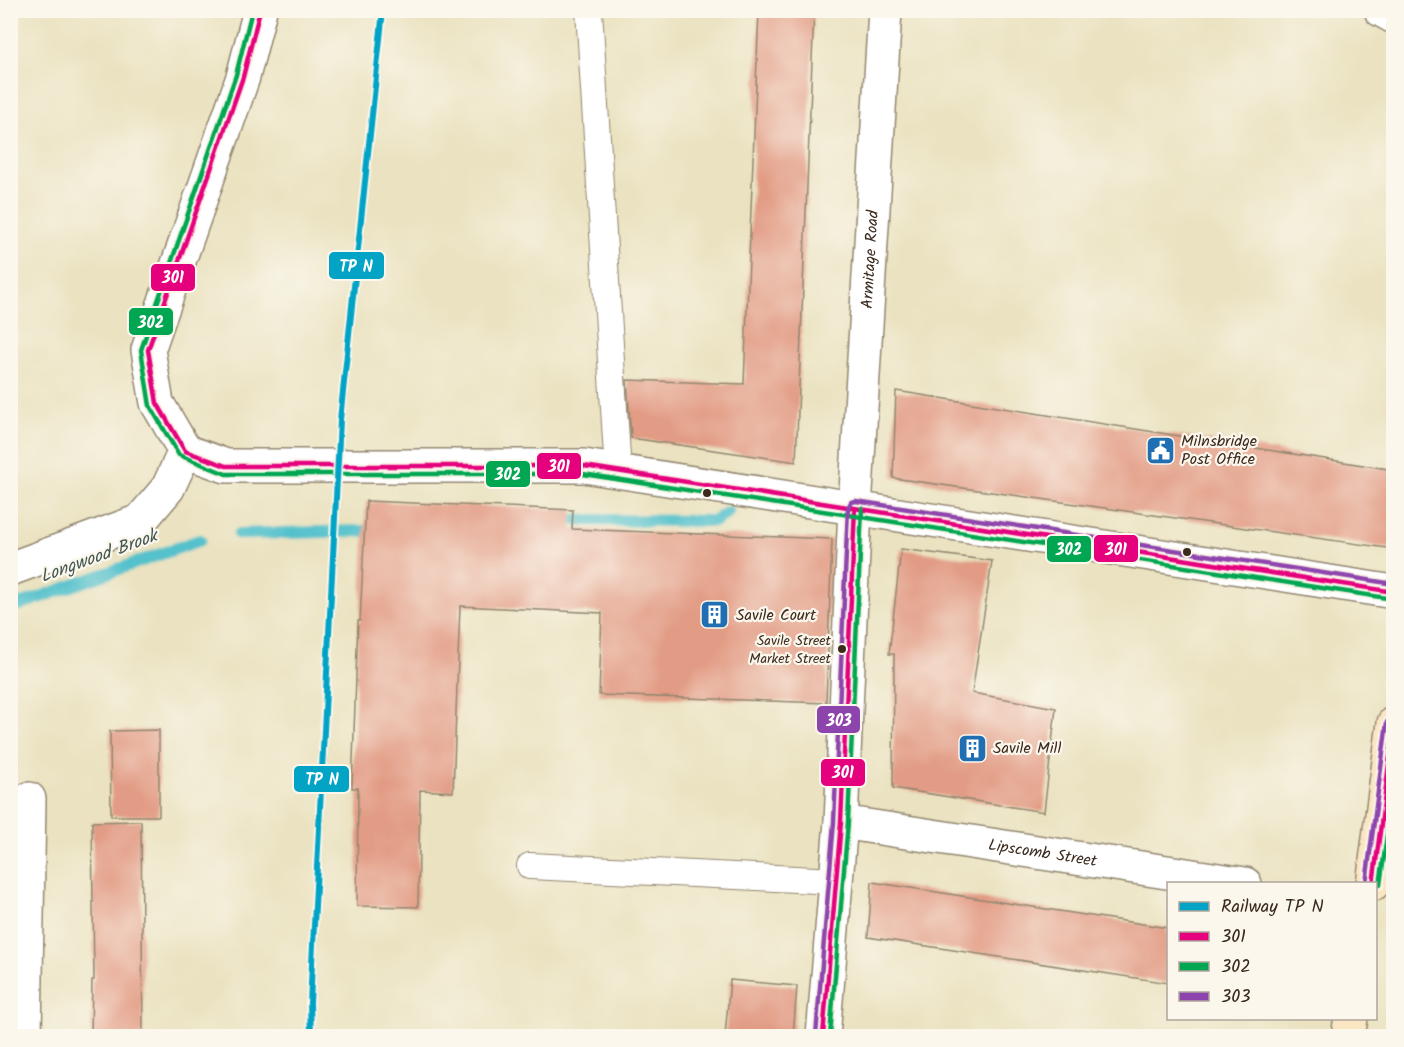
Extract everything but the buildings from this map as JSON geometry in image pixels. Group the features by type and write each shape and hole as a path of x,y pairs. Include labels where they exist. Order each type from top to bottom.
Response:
{"main road":[{"path":"1373,882 1394,723"},
{"path":"1348,1036 1351,1020"}],"street":[{"path":"260,10 243,77 148,350 157,403 184,451 226,466 584,466 1394,592"},
{"name":"Armitage Road","path":"823,1036 841,822 855,508 885,10"},
{"path":"1381,10 1394,16"},
{"path":"10,569 141,521 168,488 184,451"},
{"path":"25,1036 29,799"},
{"name":"Lipscomb Street","path":"841,822 1232,882"}],"lane":[{"path":"589,10 618,472"},
{"path":"530,866 836,881"}],"waterway":[{"path":"572,520 715,521 728,512"},
{"name":"Longwood Brook","path":"239,534 365,531"},
{"name":"Longwood Brook","path":"10,608 200,540"}],"transit line":[{"name":"302","path":"252,10 236,75 141,350 150,406 179,455 226,474 583,474 1393,599"},
{"name":"301","path":"260,10 243,77 148,350 157,403 185,451 226,466 584,466 1394,592"},
{"path":"311,1036 310,1003 340,420 383,10"},
{"name":"303","path":"816,1035 834,822 848,508 851,502 1394,584"},
{"name":"301","path":"823,1036 841,822 855,508"},
{"name":"302","path":"830,1036 848,822 862,508"},
{"name":"303","path":"1366,882 1387,722"},
{"name":"301","path":"1373,882 1394,727"},
{"name":"302","path":"1380,885 1394,785"}],"place":[{"name":"Milnsbridge Post Office","path":"1160,450"},
{"name":"Savile Court","path":"715,615"},
{"name":"Savile Street Market Street","path":"842,649"},
{"name":"Savile Mill","path":"972,748"}]}
